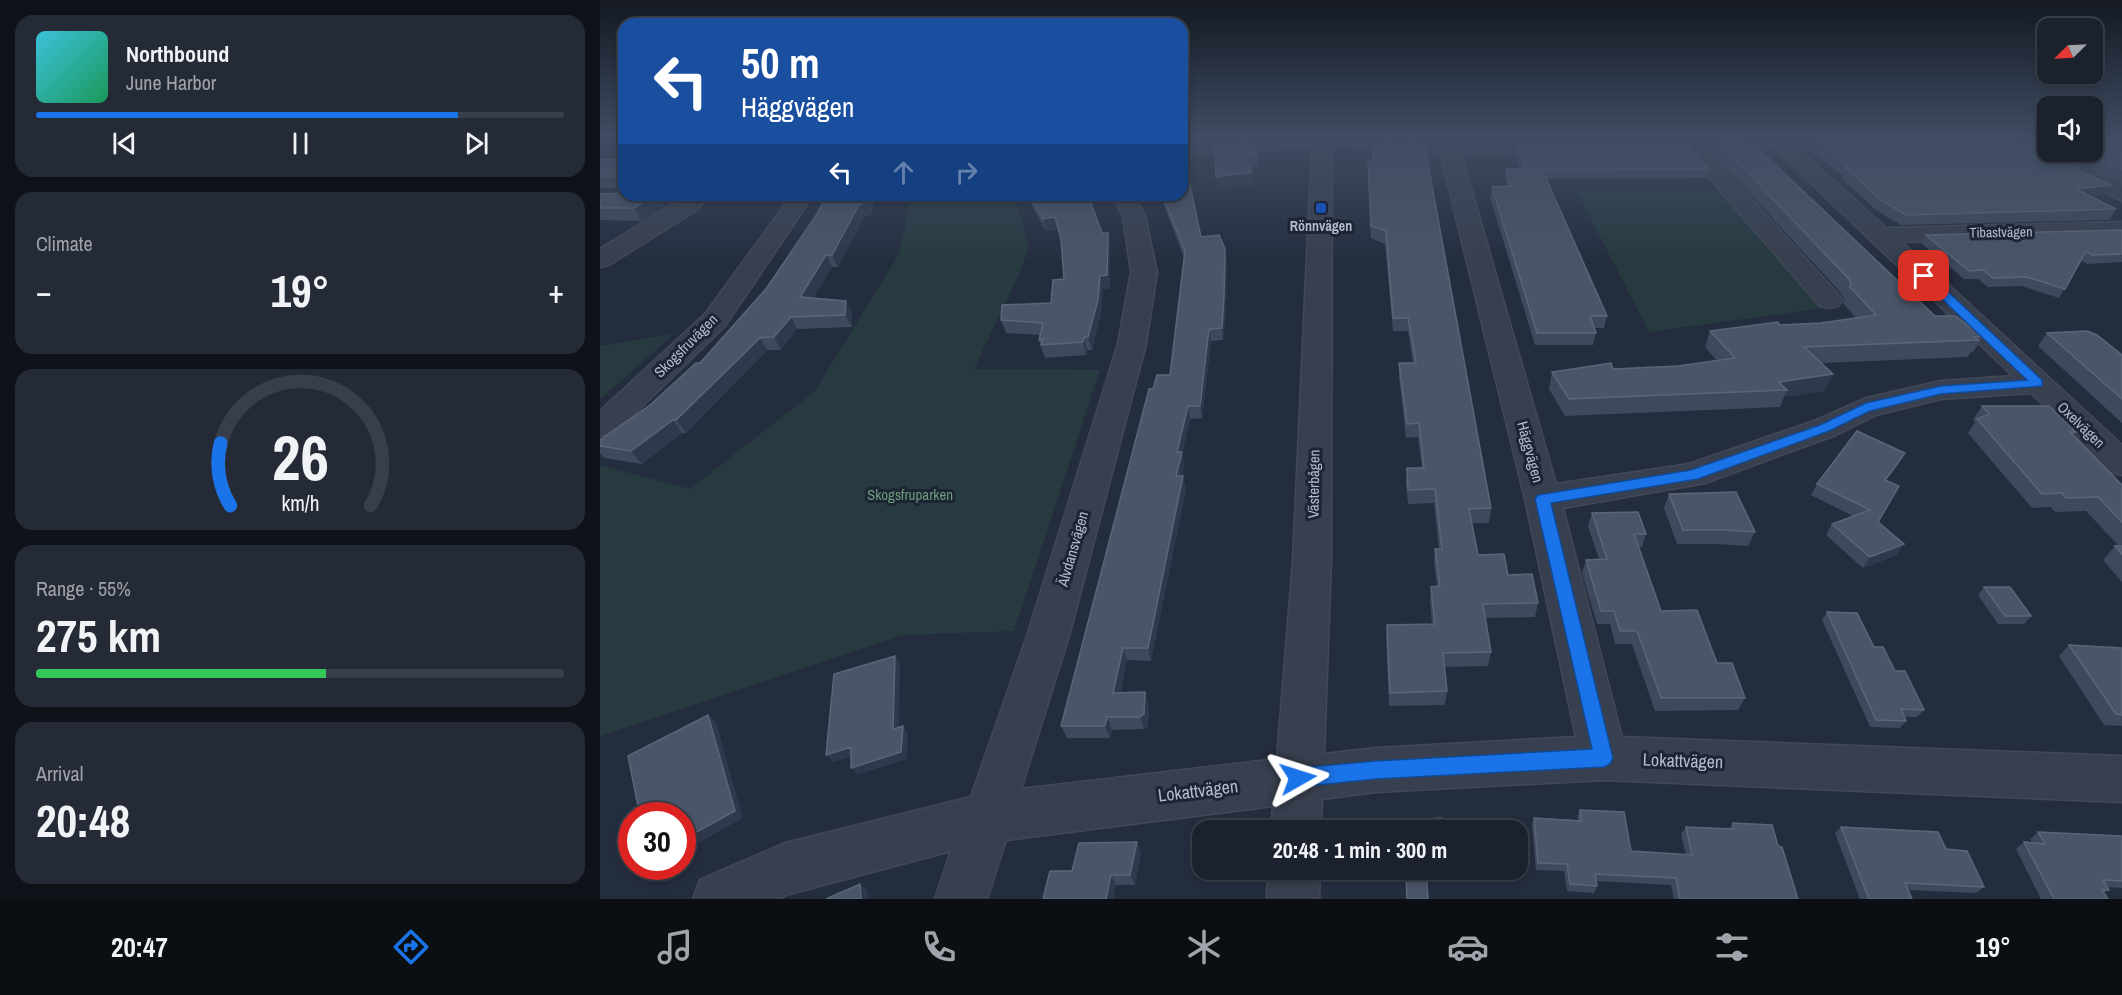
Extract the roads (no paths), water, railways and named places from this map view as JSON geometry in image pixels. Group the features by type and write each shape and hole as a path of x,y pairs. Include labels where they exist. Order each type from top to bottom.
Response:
{"street":[{"name":"Västerbågen","path":"1296,820 1312,561 1321,180"},
{"name":"Häggvägen","path":"1458,180 1543,499 1604,758"},
{"path":"1723,180 1829,300"},
{"name":"Oxelvägen","path":"1820,180 2122,464"},
{"path":"2093,180 2122,194"},
{"path":"600,260 693,201"},
{"name":"Skogsfruvägen","path":"600,426 613,417 715,320 795,206 795,201"},
{"name":"Älvdansvägen","path":"961,899 1048,636 1132,345 1144,272 1134,216 1126,201"},
{"name":"Tibastvägen","path":"1880,235 2122,229"},
{"path":"1543,499 1693,475 1825,428 1866,408 1941,390 2037,383"},
{"name":"Lokattvägen","path":"719,899 785,869 986,818 1376,770 1604,758 2122,779"},
{"path":"1293,899 1294,880"}],"place":[{"name":"Rönnvägen","path":"1321,208"}],"park label":[{"name":"Skogsfruparken","path":"910,495"}]}
